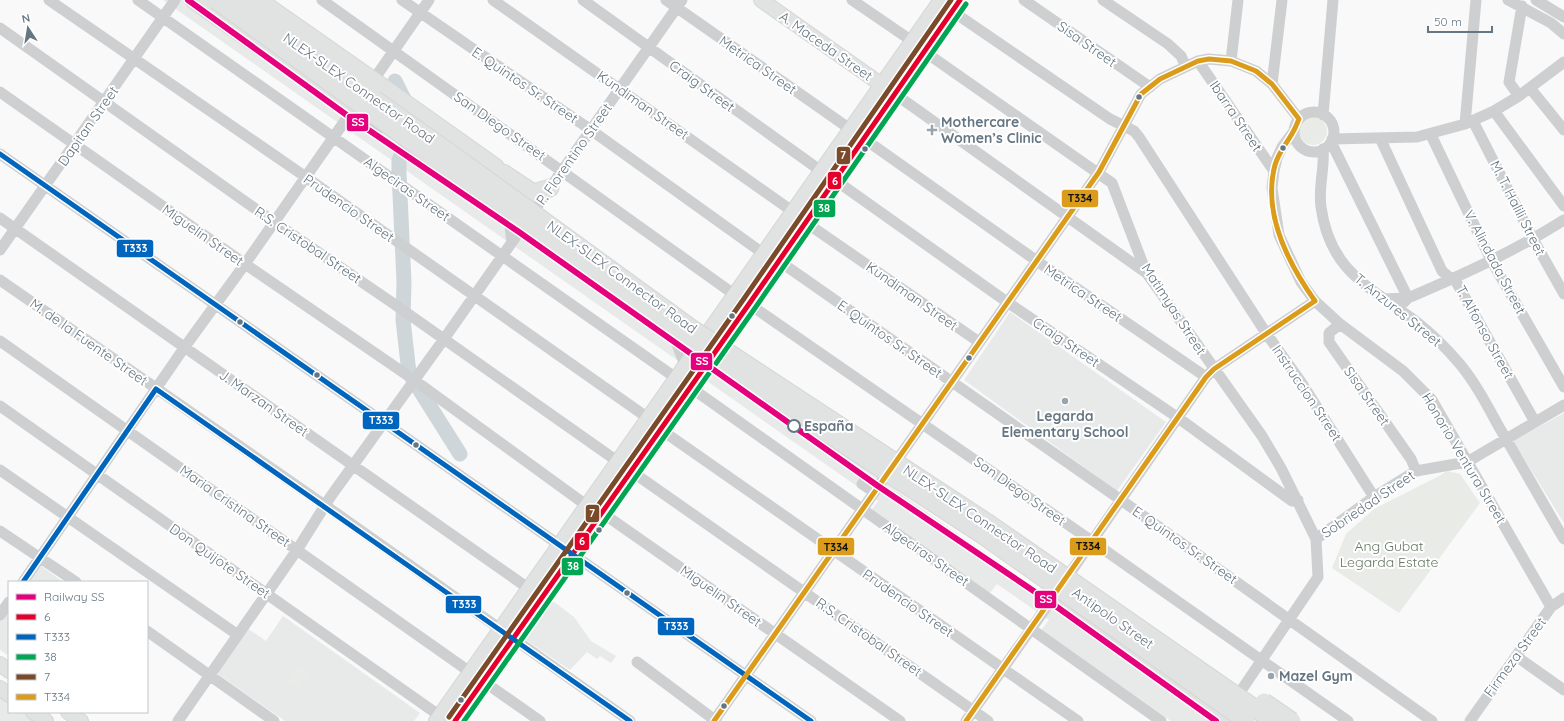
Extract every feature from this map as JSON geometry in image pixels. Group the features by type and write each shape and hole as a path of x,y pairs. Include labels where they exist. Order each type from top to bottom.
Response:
{"highway":[{"path":"194,0 352,111"},
{"name":"NLEX-SLEX Connector Road","path":"216,0 684,340 984,536 1246,721"},
{"name":"NLEX-SLEX Connector Road","path":"235,0 456,157 691,328 991,525 1273,721"},
{"path":"258,0 533,193 550,188"},
{"path":"495,167 528,219"},
{"path":"893,465 917,469 999,519 1292,721"},
{"path":"1063,584 1063,600 1071,611 1227,721"}],"main road":[{"name":"A. Maceda Street","path":"761,0 895,94"},
{"path":"438,718 586,505 764,254 792,211 881,84 912,42 938,1"},
{"path":"455,721 749,304 863,138 925,52 956,5"},
{"path":"0,664 8,670"},
{"path":"0,688 8,694"},
{"path":"35,713 46,721"},
{"path":"69,713 81,721"}],"street":[{"name":"Prudencio Street","path":"49,0 306,177 474,297 648,418"},
{"name":"Algeciras Street","path":"138,0 676,378"},
{"name":"Dapitan Street","path":"0,250 175,0"},
{"name":"San Diego Street","path":"322,0 735,295"},
{"name":"E. Quintos Sr. Street","path":"402,0 591,130 764,254"},
{"path":"24,581 156,388 214,305 245,264 429,0"},
{"name":"Kundiman Street","path":"493,0 792,211"},
{"name":"Craig Street","path":"583,0 820,171"},
{"name":"Metrica Street","path":"666,0 679,4 850,129"},
{"path":"852,0 912,42"},
{"name":"Sisa Street","path":"1024,0 1150,87"},
{"path":"1103,0 1168,44 1181,56 1185,65"},
{"path":"1231,61 1238,0"},
{"path":"1272,84 1282,0"},
{"path":"1323,115 1333,0"},
{"path":"1469,123 1476,0"},
{"path":"1508,0 1522,6 1551,23 1564,34"},
{"path":"1536,0 1564,17"},
{"name":"P. Florentino Street","path":"178,721 267,594 325,506 384,421 474,297 679,4"},
{"name":"Instruccion Street","path":"956,5 1110,120 1134,131 1139,136 1266,333 1301,382 1374,497"},
{"path":"1519,96 1509,82 1522,6"},
{"name":"R.S. Cristobal Street","path":"0,28 274,222 411,315 617,461"},
{"name":"Matimyas Street","path":"925,52 1112,182 1146,272 1210,373 1262,436 1282,468 1316,539"},
{"path":"637,662 715,721 862,508 923,424 1099,172 1141,94 1185,65 1209,59 1231,61 1256,71 1272,84 1299,119"},
{"name":"Ibarra Street","path":"1198,61 1274,171"},
{"path":"1329,143 1332,125 1323,115 1311,112 1299,119 1295,124 1295,139 1300,146 1307,151 1315,152 1329,143 1380,138 1417,138 1469,123 1494,111 1519,96 1564,62"},
{"path":"1530,88 1564,130"},
{"name":"Miguelin Street","path":"0,92 245,264 407,375"},
{"name":"A. Maceda Street","path":"895,94 1146,272"},
{"path":"331,96 339,110 342,125"},
{"name":"Antipolo Street","path":"352,111 416,151 503,211 528,219 708,334 720,344 1261,721"},
{"path":"1494,111 1564,206"},
{"name":"M. T. Halili Street","path":"1469,123 1564,294"},
{"name":"Honorio Ventura Street","path":"1294,131 1282,147 1274,171 1273,194 1279,234 1300,282 1315,301 1340,324 1418,384 1432,400 1551,607"},
{"name":"V. Alindada Street","path":"1430,135 1491,260 1564,387"},
{"name":"Metrica Street","path":"863,138 1036,261 1210,373"},
{"name":"T. Alfonso Street","path":"1380,138 1442,271 1449,277 1454,278 1535,422"},
{"name":"T. Anzures Street","path":"1329,143 1408,298"},
{"name":"T. Anzures Street","path":"1329,143 1320,195 1328,233 1343,263 1360,281 1398,310 1418,323 1459,363 1477,389 1564,539"},
{"path":"0,154 214,305 573,553 811,721"},
{"name":"Craig Street","path":"835,180 1007,302 1178,417 1292,501 1298,500"},
{"path":"503,211 510,226 512,242"},
{"name":"J. Marzan Street","path":"0,218 528,588"},
{"name":"Antipolo Street","path":"528,219 668,326 679,346 685,365"},
{"path":"1383,299 1408,298 1454,278 1533,239 1564,220"},
{"name":"Kundiman Street","path":"805,222 979,342"},
{"name":"E. Quintos Sr. Street","path":"778,261 952,381 1432,721"},
{"name":"M. de la Fuente Street","path":"0,280 325,506 630,721"},
{"path":"1398,310 1408,298"},
{"path":"966,721 1210,373 1266,333 1315,301"},
{"name":"San Diego Street","path":"749,304 1092,541 1348,721"},
{"name":"Sisa Street","path":"1340,324 1329,333 1329,342 1411,459 1416,471"},
{"name":"Maria Cristina Street","path":"0,341 470,672"},
{"path":"421,385 586,505"},
{"name":"Algeciras Street","path":"690,387 1161,721"},
{"name":"Sobriedad Street","path":"1234,702 1318,577 1316,539 1374,497 1416,471 1467,462 1564,405"},
{"name":"Don Quijote Street","path":"0,406 267,594 438,718"},
{"name":"Prudencio Street","path":"660,429 1078,721"},
{"path":"0,470 238,635"},
{"name":"R.S. Cristobal Street","path":"631,471 988,721"},
{"path":"870,471 882,480"},
{"path":"862,484 874,492"},
{"name":"Miguelin Street","path":"601,512 900,721"},
{"path":"0,531 75,581"},
{"name":"Firmeza Street","path":"1470,721 1551,607 1564,598"},
{"path":"0,615 8,603"},
{"path":"148,632 210,674 274,721"},
{"path":"1516,656 1564,690"},
{"path":"483,681 540,721"}],"shaded area":[{"path":"163,0 196,0 1225,721 1171,721 1041,630 1049,620 997,584 989,594 871,511 878,501"},
{"name":"Legarda Elementary School","path":"1010,312 1166,422 1117,491 964,380"},
{"path":"1564,413 1564,523 1513,441"},
{"path":"40,565 62,581 29,581"},
{"path":"553,601 574,617 591,641 616,656 611,663 600,656 597,659 587,652 570,670 526,640"},
{"path":"8,608 8,655 0,650 0,619"},
{"path":"283,616 420,713 414,721 285,721 215,672 247,628 266,641"},
{"path":"0,696 8,701 8,713 26,713 38,721 0,721"}],"green space":[{"path":"1313,117 1323,121 1327,131 1323,141 1313,145 1303,141 1299,131 1303,121"},
{"name":"Ang Gubat Legarda Estate","path":"1447,471 1460,474 1480,503 1399,613 1332,568 1346,534 1374,509"},
{"path":"299,664 311,672 299,690 286,682"}],"waterway":[{"path":"395,81 408,107"},
{"path":"414,129 399,160 404,282 403,320 409,373 460,454"}],"rail line":[{"name":"SS","path":"188,0 348,116 519,232 878,486 1050,602 1216,721"}],"transit line":[{"name":"7","path":"449,717 743,300 951,0"},
{"name":"6","path":"455,721 749,304 960,0"},
{"name":"38","path":"464,721 755,308 966,4"},
{"name":"T334","path":"714,721 1099,172 1141,94 1160,79 1198,61 1209,59 1231,61 1256,71 1272,84 1299,119 1275,165 1272,183 1272,201 1280,237 1287,254 1315,301 1214,369 1206,377 966,721"},
{"name":"T333","path":"0,154 811,721"},
{"name":"T333","path":"24,581 156,389 630,721"}],"place":[{"name":"Mothercare Women’s Clinic","path":"932,130"},
{"name":"Legarda Elementary School","path":"1065,401"},
{"name":"España","path":"794,426"},
{"name":"Mazel Gym","path":"1271,676"}]}
